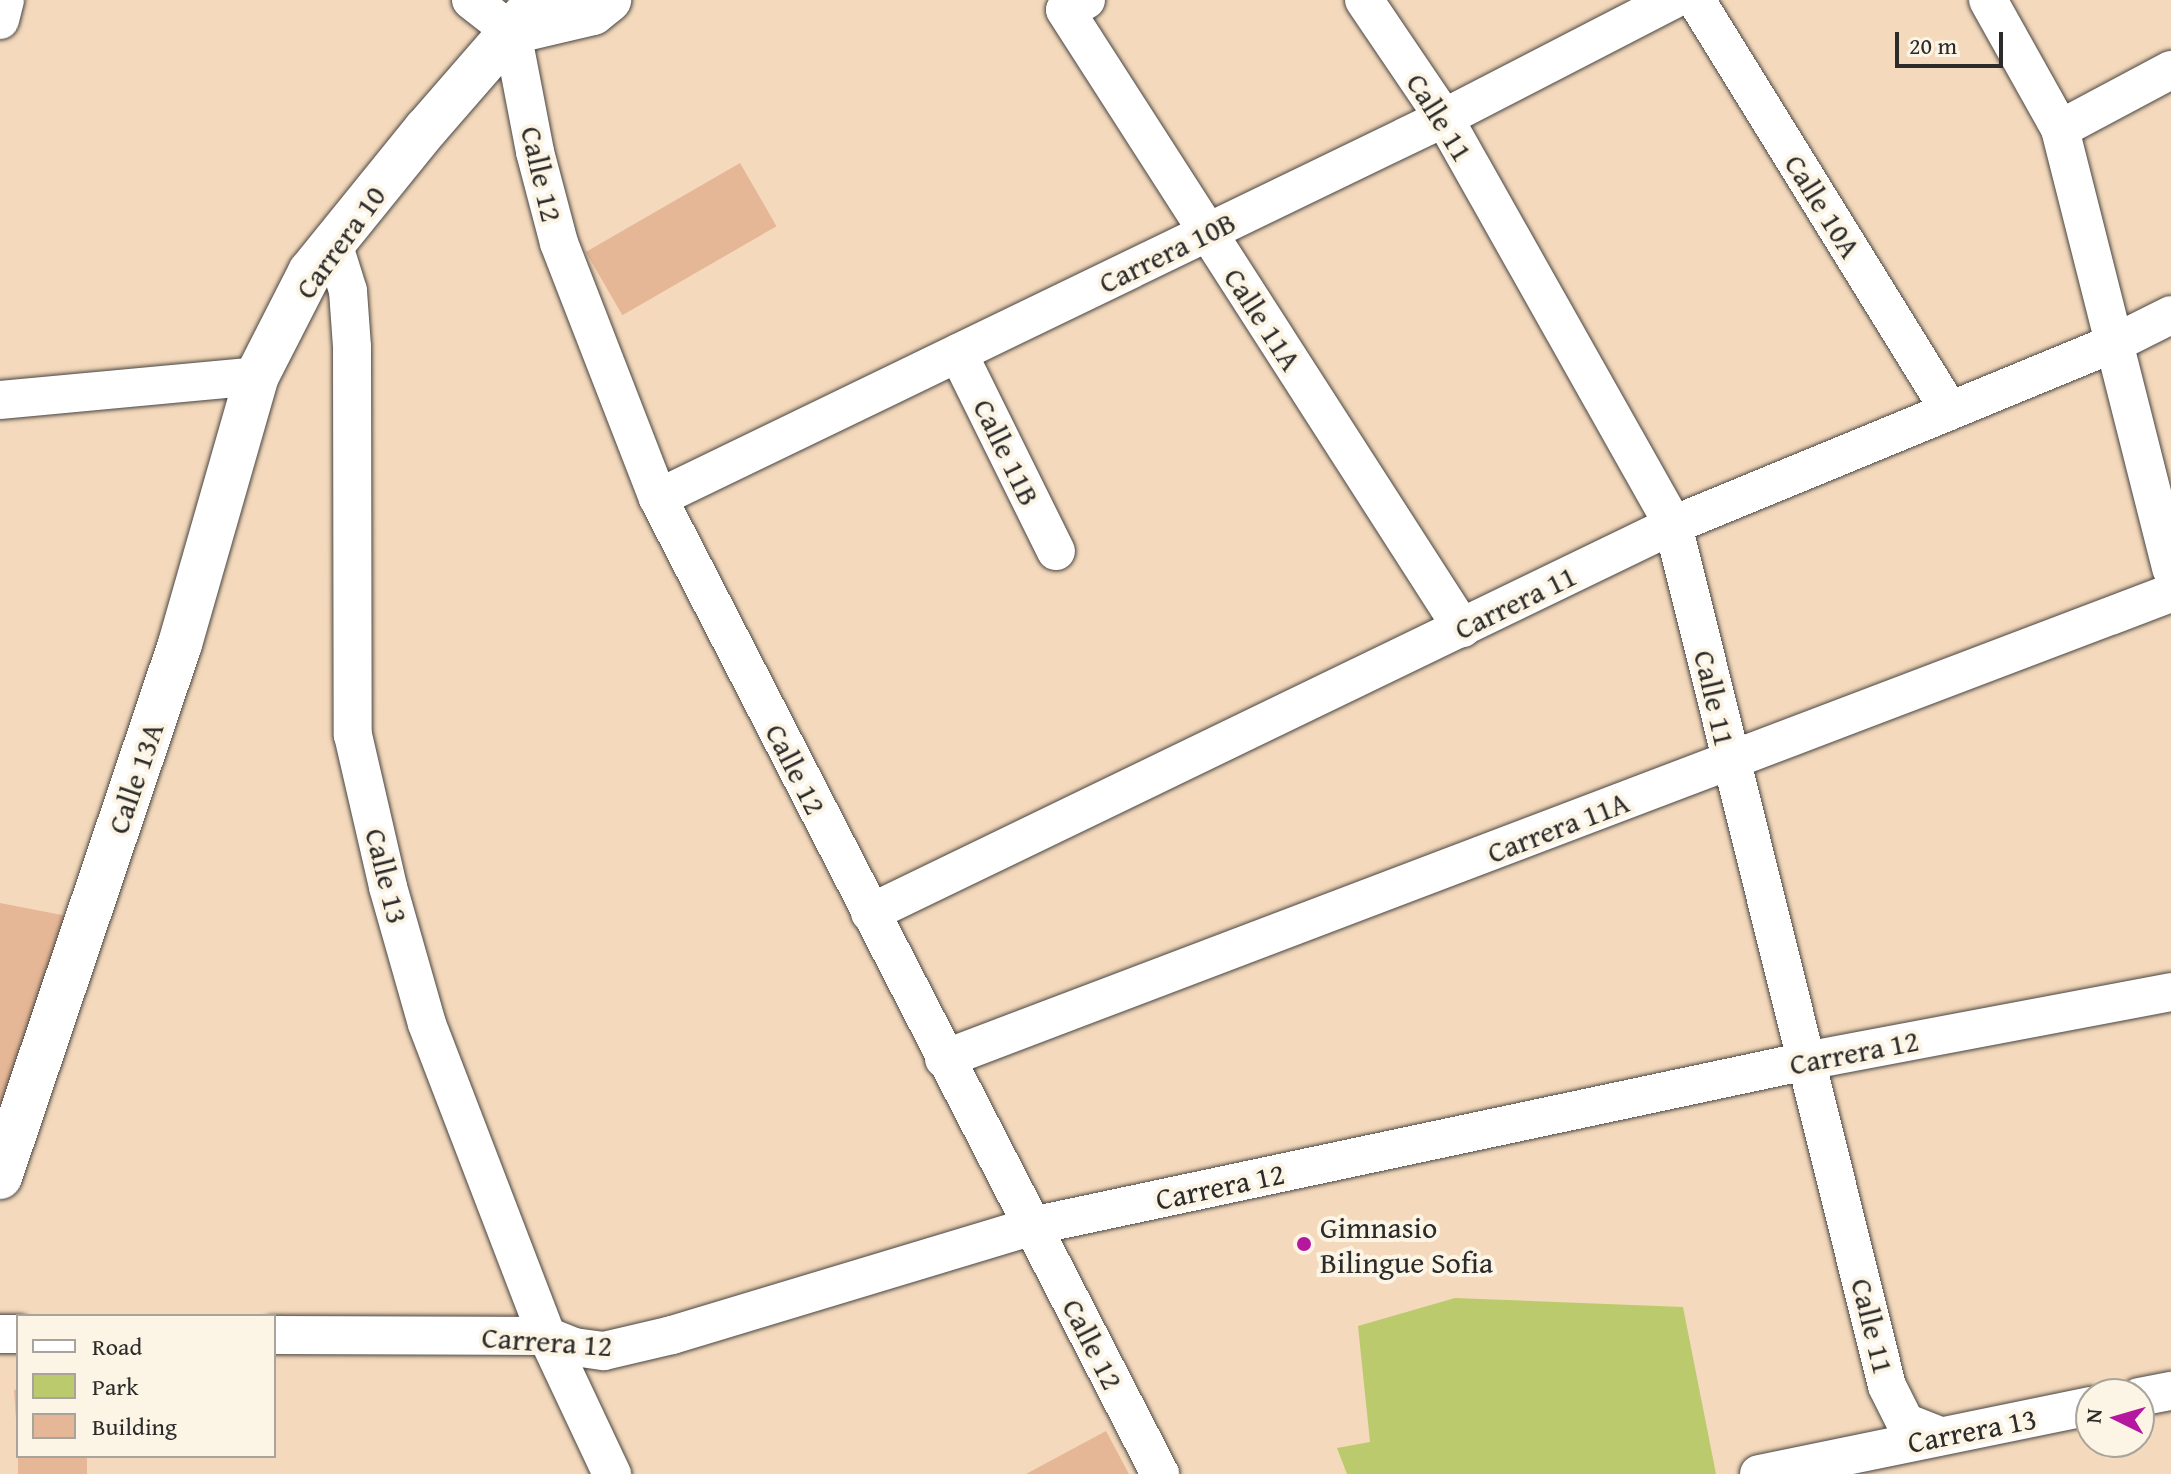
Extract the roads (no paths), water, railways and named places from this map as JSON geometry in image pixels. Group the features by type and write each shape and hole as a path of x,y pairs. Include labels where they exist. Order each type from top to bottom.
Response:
{"main road":[{"path":"525,16 593,13 609,0"},
{"name":"Carrera 10","path":"257,376 310,272 525,16"},
{"name":"Calle 13A","path":"0,1177 180,644 257,376"}],"street":[{"path":"0,20 5,0"},
{"path":"471,0 525,16"},
{"name":"Calle 11","path":"1364,0 1444,118 1673,525 1887,1386 1905,1422 1940,1436"},
{"name":"Carrera 10B","path":"658,498 1444,118 1673,0"},
{"name":"Calle 10A","path":"1696,0 1950,411"},
{"path":"1988,0 2060,129 2117,342 2171,569"},
{"name":"Calle 11A","path":"1075,5 1207,233 1462,628"},
{"name":"Calle 12","path":"525,16 535,152 559,243 658,498 1160,1474"},
{"path":"2060,129 2171,70"},
{"name":"Calle 13","path":"333,243 348,291 352,347 353,735 388,887 427,1024 547,1336 612,1474"},
{"name":"Carrera 11","path":"870,913 1673,525 2117,342 2171,315"},
{"name":"Calle 11B","path":"958,353 1056,551"},
{"path":"0,400 257,376"},
{"name":"Carrera 11A","path":"944,1059 2171,593"},
{"name":"Carrera 12","path":"276,1335 547,1336 574,1347 604,1351 672,1335 1032,1226 1806,1061 2171,992"},
{"name":"Carrera 13","path":"1759,1474 2075,1409"}],"place":[{"name":"Gimnasio Bilingue Sofia","path":"1304,1244"}]}
